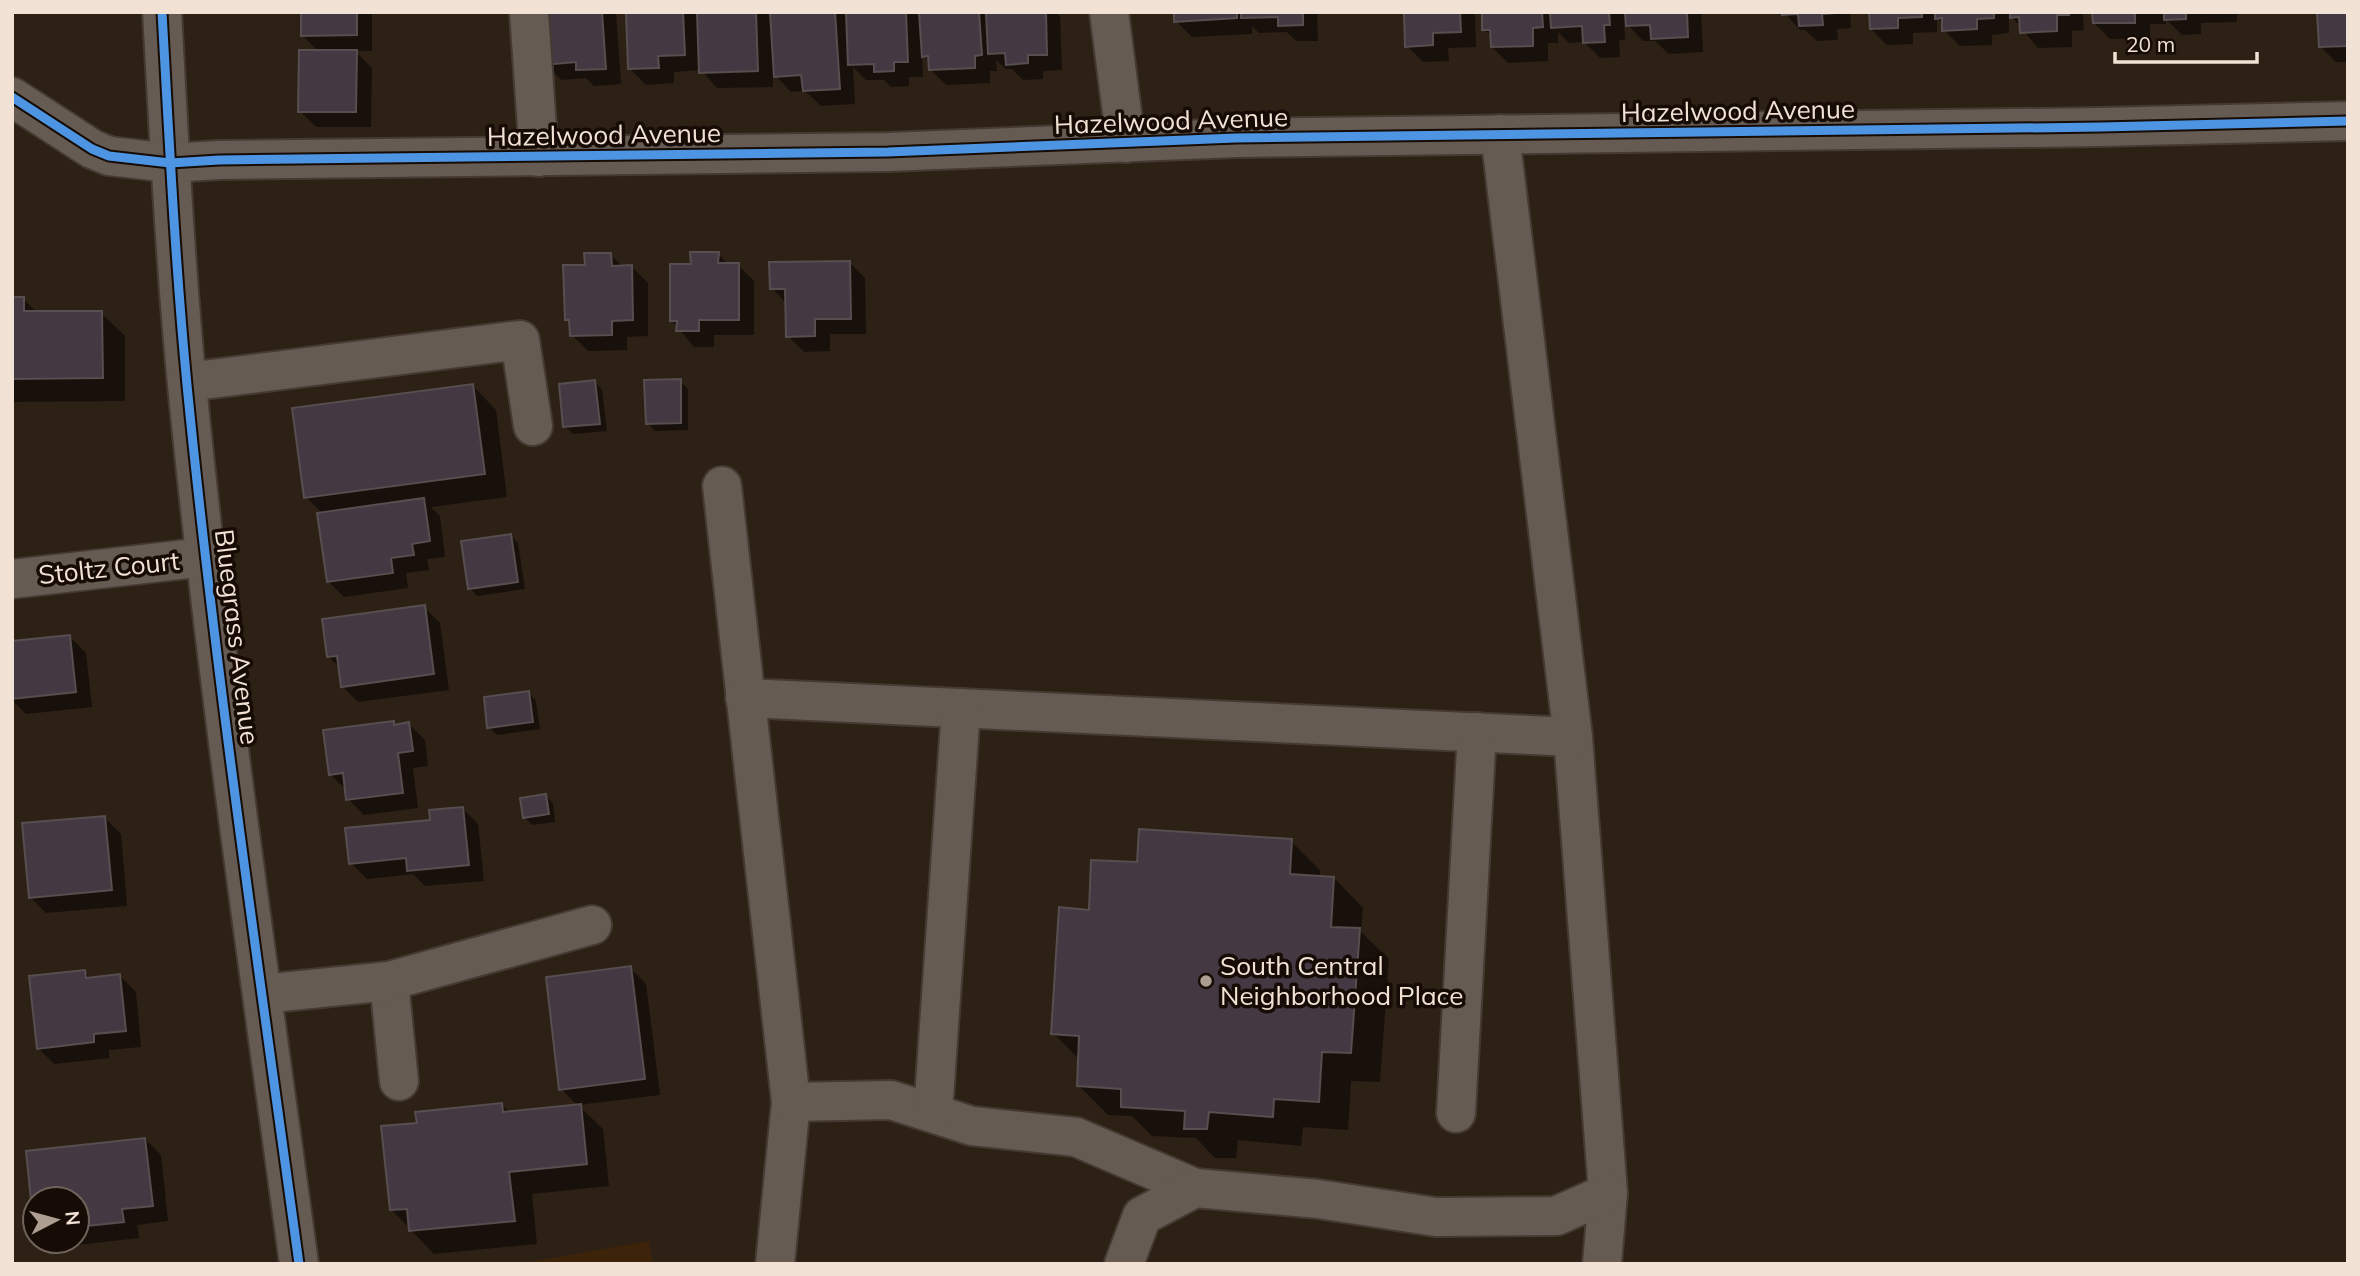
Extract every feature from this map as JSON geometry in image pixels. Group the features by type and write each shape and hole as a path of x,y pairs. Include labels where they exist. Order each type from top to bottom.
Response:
{"street":[{"name":"Bluegrass Avenue","path":"162,12 170,163 187,382 205,557 299,1264"},
{"path":"529,12 540,157"},
{"path":"1109,12 1126,143"},
{"name":"Hazelwood Avenue","path":"12,97 92,149 109,156 170,163 219,160 888,152 1236,138 2101,127 2348,121"},
{"path":"1500,134 1573,737 1608,1194 1602,1264"},
{"path":"187,382 520,340 533,426"},
{"path":"722,486 791,1102 775,1264"},
{"name":"Stoltz Court","path":"12,579 205,557"},
{"path":"745,698 1573,737"},
{"path":"933,1113 961,708"},
{"path":"1456,1113 1477,732"},
{"path":"262,994 389,981 592,925"},
{"path":"389,981 399,1081"},
{"path":"791,1102 891,1100 972,1126 1076,1137 1195,1188 1318,1199 1436,1217 1556,1216 1608,1194"},
{"path":"1124,1264 1142,1216 1195,1188"}],"shaded area":[{"path":"649,1241 653,1264 518,1264"}],"building":[{"path":"301,12 357,12 357,35 301,36"},
{"path":"540,12 602,12 606,69 576,70 576,62 543,65"},
{"path":"626,12 683,12 685,55 658,56 659,68 628,69"},
{"path":"697,12 756,12 758,71 699,73"},
{"path":"770,12 835,12 840,89 803,91 801,75 774,77"},
{"path":"846,12 906,12 908,62 894,62 894,71 874,72 874,64 848,65"},
{"path":"919,12 979,12 982,55 975,56 975,68 929,70 928,56 922,57"},
{"path":"986,12 1046,12 1047,55 1028,55 1028,63 1006,65 1005,53 988,54"},
{"path":"1174,12 1237,12 1237,18 1174,22"},
{"path":"1241,12 1303,12 1303,25 1278,26 1278,17 1241,18"},
{"path":"1404,12 1460,12 1461,32 1433,33 1433,45 1405,47"},
{"path":"1482,12 1542,12 1543,27 1533,28 1533,46 1491,47 1490,30 1482,30"},
{"path":"1550,12 1609,12 1610,25 1604,25 1605,42 1583,43 1582,26 1551,28"},
{"path":"1625,12 1687,12 1688,37 1651,39 1650,25 1626,26"},
{"path":"1782,12 1835,13 1822,14 1823,25 1799,26 1798,14 1782,15"},
{"path":"1869,12 1922,12 1922,17 1898,18 1898,28 1870,29"},
{"path":"1935,12 1994,12 1994,18 1977,19 1977,29 1942,31 1942,18 1935,19"},
{"path":"2010,12 2069,12 2069,15 2057,15 2057,31 2020,33 2019,17 2010,18"},
{"path":"2092,12 2135,12 2135,23 2093,23"},
{"path":"2164,12 2186,12 2186,19 2164,20"},
{"path":"2317,12 2348,12 2348,46 2319,47"},
{"path":"299,50 357,50 356,112 298,112"},
{"path":"690,252 719,252 718,263 739,263 739,320 699,320 699,331 676,331 677,321 670,321 670,264 691,264"},
{"path":"584,253 611,253 612,266 632,265 633,320 612,321 612,335 570,336 569,320 565,320 563,265 585,265"},
{"path":"850,261 851,319 815,319 815,336 786,337 785,289 770,289 769,262"},
{"path":"12,297 24,297 24,311 102,311 103,378 12,379"},
{"path":"681,379 681,423 646,424 644,380"},
{"path":"595,380 600,424 563,427 559,384"},
{"path":"473,384 485,474 304,498 292,408"},
{"path":"424,498 430,541 412,544 414,555 391,558 393,573 327,582 317,513"},
{"path":"511,534 518,582 468,589 461,541"},
{"path":"425,605 434,674 341,687 337,656 327,657 322,619"},
{"path":"70,635 76,692 12,699 12,641"},
{"path":"529,691 533,722 487,728 484,697"},
{"path":"394,721 394,725 409,722 413,751 398,753 403,793 346,800 343,773 329,775 323,730"},
{"path":"546,794 549,814 523,818 520,798"},
{"path":"463,807 469,865 407,871 406,858 349,864 345,828 430,820 429,810"},
{"path":"105,816 112,890 29,898 22,823"},
{"name":"South Central Neighborhood Place","path":"1139,829 1292,839 1290,874 1334,877 1331,927 1360,928 1351,1053 1322,1052 1319,1102 1274,1099 1273,1117 1209,1112 1207,1129 1184,1129 1185,1111 1121,1107 1121,1089 1077,1086 1079,1036 1051,1034 1059,907 1089,910 1091,860 1137,862"},
{"path":"631,966 645,1079 559,1090 546,977"},
{"path":"85,970 86,978 120,974 126,1031 94,1034 94,1042 37,1049 29,976"},
{"path":"502,1103 503,1112 581,1104 587,1164 509,1172 515,1221 409,1231 407,1209 390,1210 381,1126 417,1123 415,1112"},
{"path":"145,1138 153,1206 122,1209 124,1222 91,1226 91,1185 29,1185 26,1151"}],"cycle path":[{"path":"162,12 179,292 198,495 239,825 299,1264"},
{"path":"12,97 92,149 109,156 170,163 219,160 888,152 1236,138 2101,127 2348,121"}],"place":[{"name":"South Central Neighborhood Place","path":"1206,981"}]}
